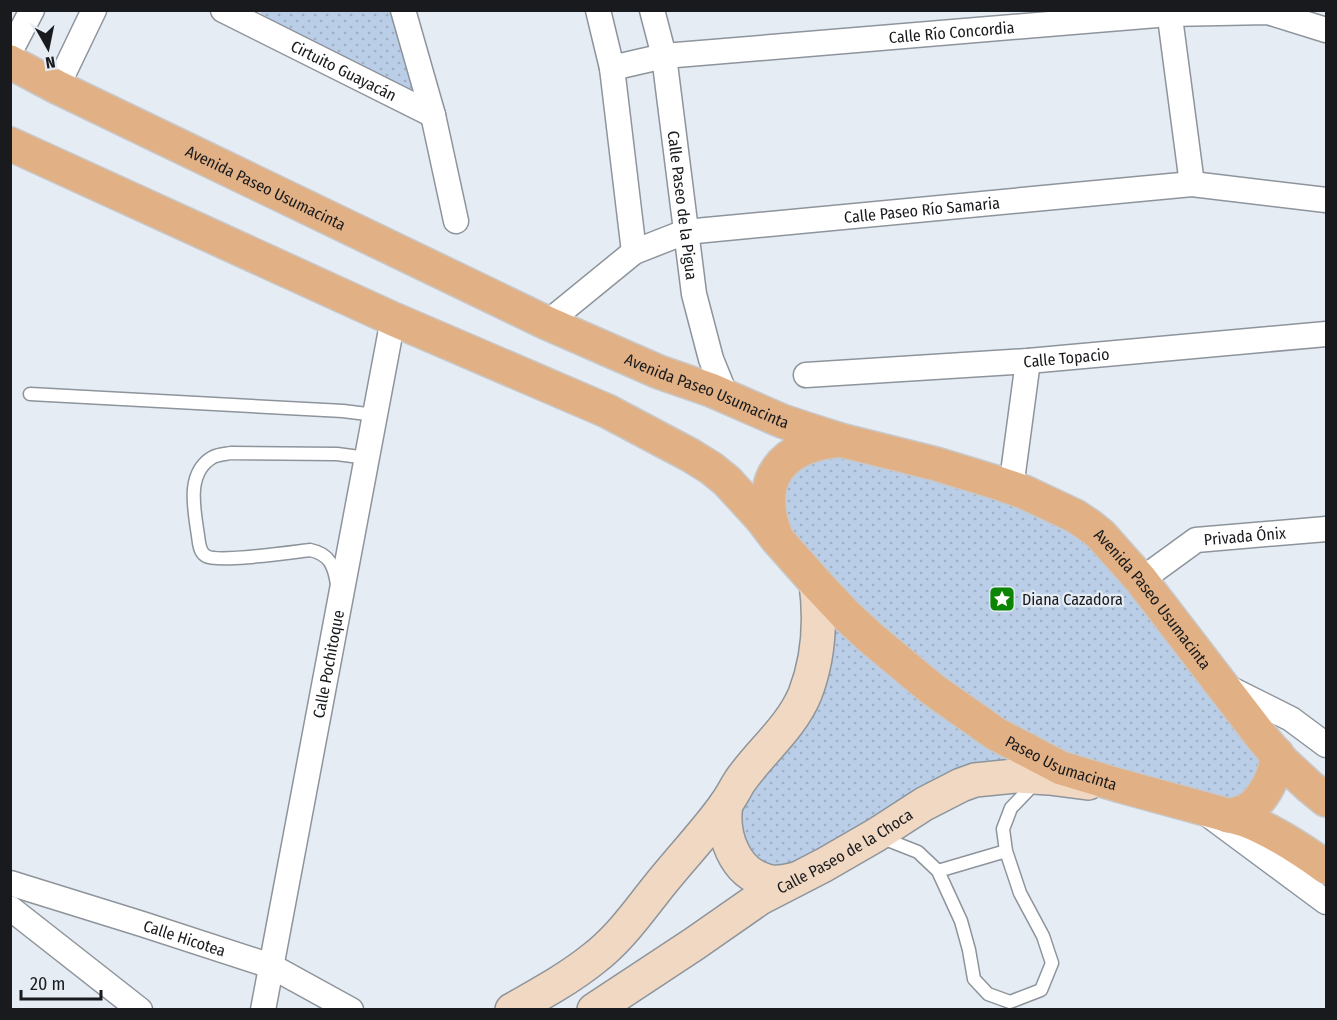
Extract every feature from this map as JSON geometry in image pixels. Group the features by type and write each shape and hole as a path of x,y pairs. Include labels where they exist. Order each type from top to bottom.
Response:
{"main road":[{"name":"Avenida Paseo Usumacinta","path":"10,62 57,87 547,324 659,372 726,396 782,421 840,440 936,464 1052,504 1101,535 1141,580 1276,754 1326,800"},
{"path":"10,144 393,319 607,411 690,455 727,481 823,590"},
{"path":"777,539 770,516 769,497 776,469 804,448 821,442 840,440"},
{"name":"Paseo Usumacinta","path":"823,590 871,638 932,689 996,734 1061,768 1259,825 1326,867"},
{"path":"1213,812 1239,814 1250,809 1268,784 1275,769 1276,754"}],"street":[{"path":"10,52 32,10"},
{"path":"57,87 94,10"},
{"name":"Cirtuito Guayacán","path":"223,10 259,18 433,115"},
{"name":"Cirtuito Guayacán","path":"403,10 433,115 456,221"},
{"path":"598,10 612,68 634,252"},
{"name":"Calle Paseo de la Pigua","path":"652,10 664,56 694,294 711,359 726,396"},
{"path":"1169,12 1192,184"},
{"name":"Calle Río Concordia","path":"612,68 664,56 1169,12 1268,12 1326,30"},
{"name":"Calle Paseo Río Samaria","path":"547,324 634,252 686,232 1192,184 1326,200"},
{"name":"Calle Pochitoque","path":"263,1010 393,319"},
{"name":"Calle Topacio","path":"806,375 1028,361 1326,334"},
{"path":"1011,488 1028,361"},
{"name":"Privada Ónix","path":"1141,580 1196,540 1326,529"},
{"path":"512,1010 592,960 632,922 726,804 740,781 796,711 816,663 818,602 823,590"},
{"path":"1222,684 1291,719 1326,745"},
{"name":"Calle Paseo de la Choca","path":"594,1010 760,898 876,835 924,804 968,782 1005,776 1121,786"},
{"path":"726,804 724,821 727,838 734,854 743,866 767,881 796,879"},
{"path":"1213,812 1326,902"},
{"name":"Calle Hicotea","path":"10,883 271,966 351,1010"},
{"path":"10,908 140,1010"}],"lane":[{"path":"30,394 343,411 375,415"},
{"path":"339,603 333,567 325,555 319,551 227,559 206,556 199,543 193,486 203,464 215,456 231,453 337,454 367,458"},
{"path":"876,835 918,852 938,871 961,921 974,979 988,994 1010,1002 1041,990 1052,963 1042,936 1020,893 1006,851 1003,829 1011,808 1040,778"},
{"path":"938,871 1006,851"}],"shaded area":[{"path":"262,11 403,11 433,115 255,26"},
{"path":"813,445 1052,504 1277,754 1250,809 1015,776 876,835 758,877 726,804 818,642 769,497"}],"place":[{"name":"Diana Cazadora","path":"1002,599"}]}
